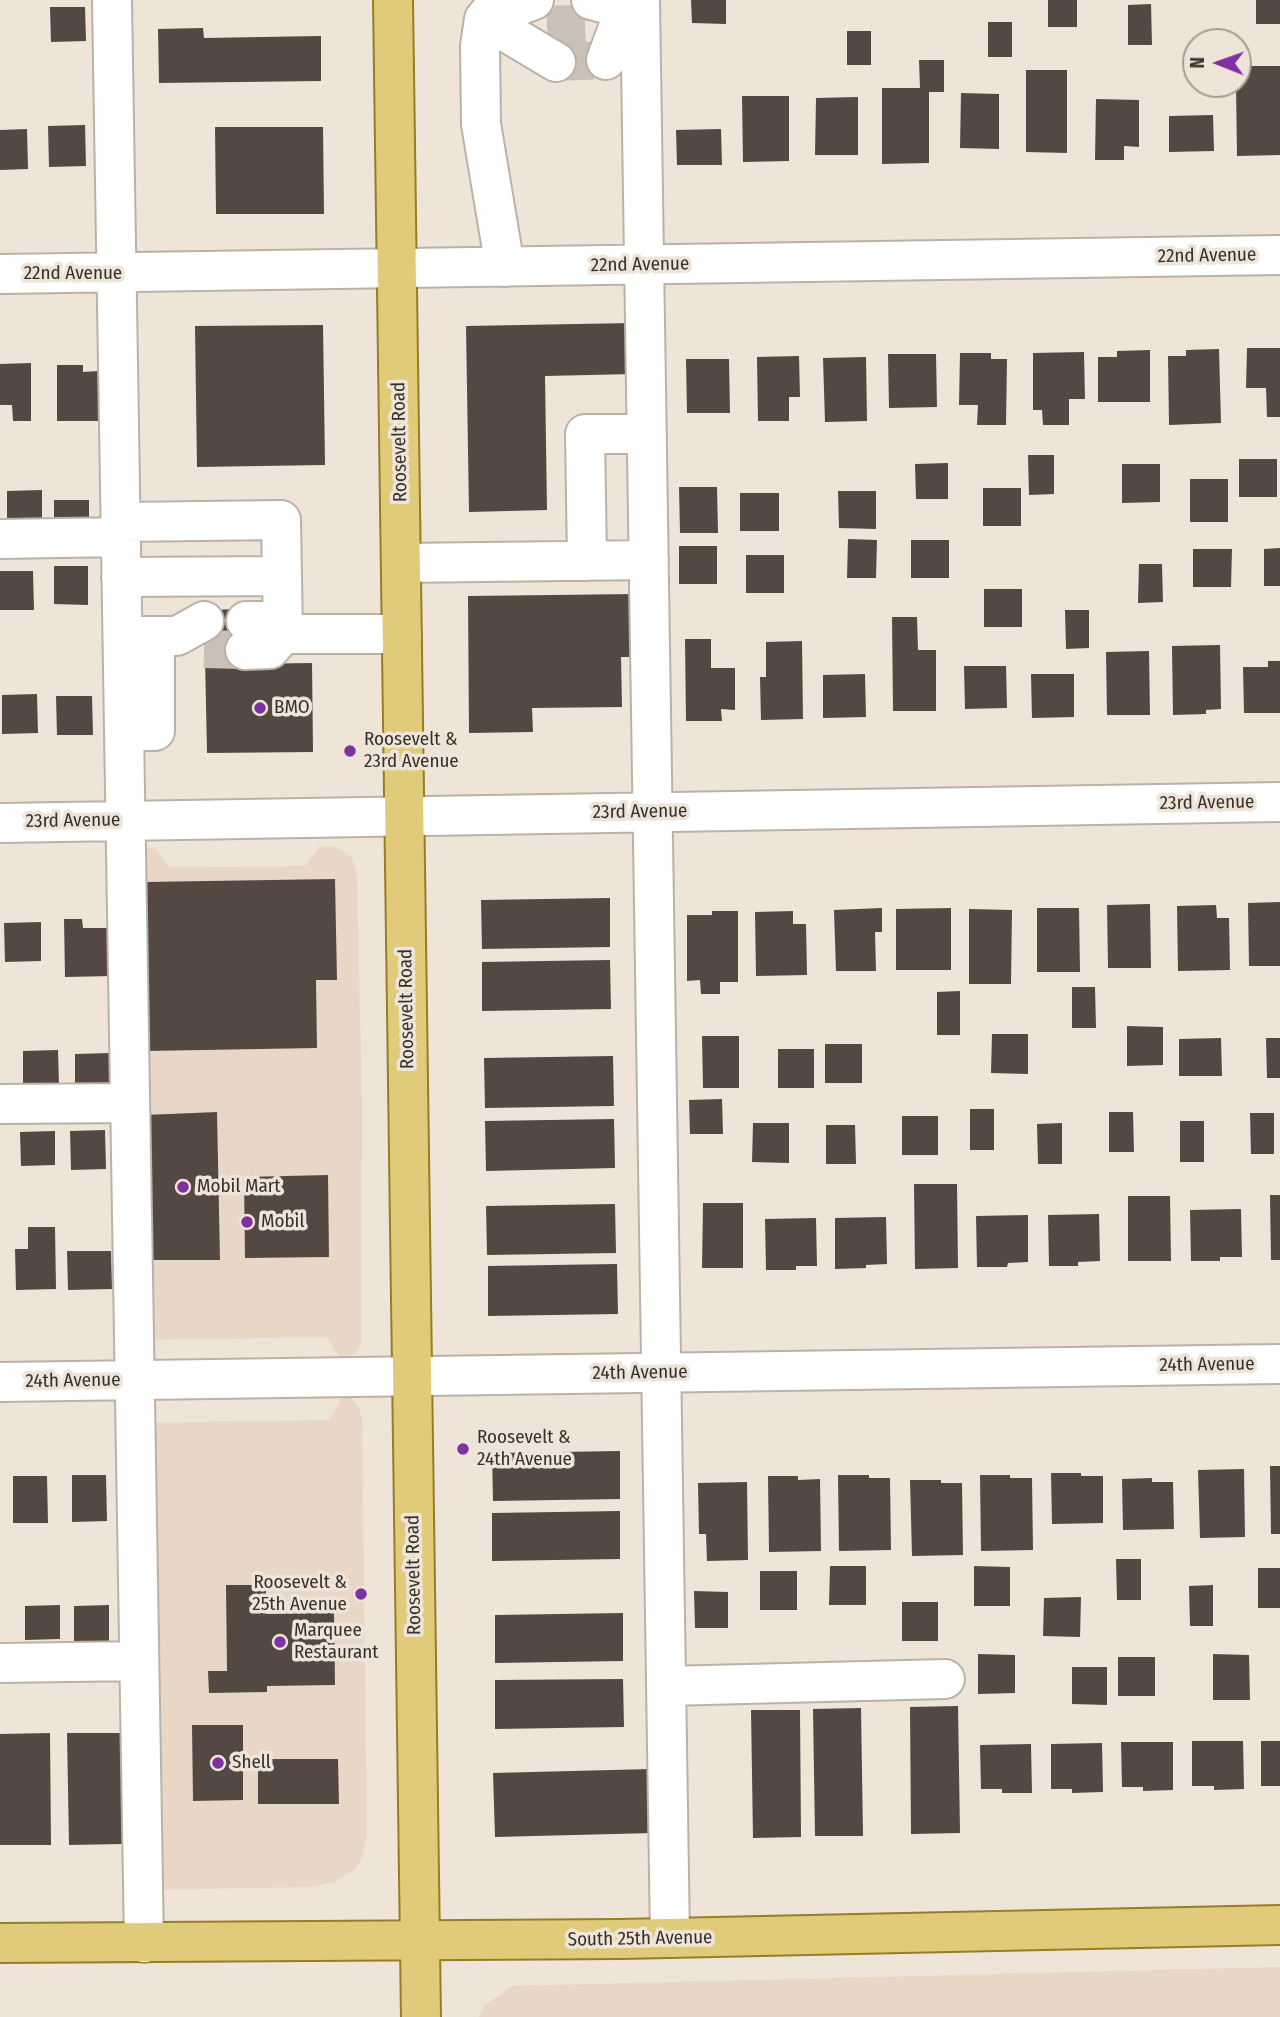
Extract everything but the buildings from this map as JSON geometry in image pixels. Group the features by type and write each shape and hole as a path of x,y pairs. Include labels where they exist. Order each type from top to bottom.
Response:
{"main road":[{"name":"Roosevelt Road","path":"393,0 421,2017"},
{"name":"South 25th Avenue","path":"0,1943 421,1942 1280,1925"}],"street":[{"path":"112,0 121,577 178,635 124,731 144,1943"},
{"path":"498,6 547,33"},
{"path":"498,6 547,33"},
{"path":"498,6 480,46 481,124 505,267"},
{"path":"614,16 644,265 670,1938"},
{"name":"22nd Avenue","path":"0,274 1280,255"},
{"path":"587,561 585,434 647,433"},
{"path":"0,539 281,520 283,634 270,649 245,635"},
{"path":"401,563 649,560"},
{"path":"121,577 282,576"},
{"path":"283,634 402,634"},
{"name":"23rd Avenue","path":"0,822 1280,802"},
{"path":"0,1104 130,1103"},
{"name":"24th Avenue","path":"0,1382 1280,1364"},
{"path":"0,1663 139,1661"},
{"path":"666,1686 945,1679"}],"shaded area":[{"path":"320,846 334,847 352,858 357,875 362,1108 361,1345 355,1354 340,1358 327,1337 134,1340 126,850 155,848 169,867 305,866"},
{"path":"343,1397 351,1398 358,1406 362,1418 367,1835 361,1861 355,1869 336,1881 311,1887 143,1890 135,1423 329,1420"},
{"path":"1280,1967 1280,2017 479,2017 485,2005 513,1986"}],"tunnel":[{"path":"547,25 595,23"},
{"path":"556,62 606,60"},
{"path":"204,649 245,650"}],"place":[{"name":"BMO","path":"260,708"},
{"name":"Roosevelt & 23rd Avenue","path":"350,751"},
{"name":"Mobil Mart","path":"183,1187"},
{"name":"Mobil","path":"247,1222"},
{"name":"Roosevelt & 24th Avenue","path":"463,1449"},
{"name":"Roosevelt & 25th Avenue","path":"361,1594"},
{"name":"Marquee Restaurant","path":"280,1642"},
{"name":"Shell","path":"218,1763"}]}
